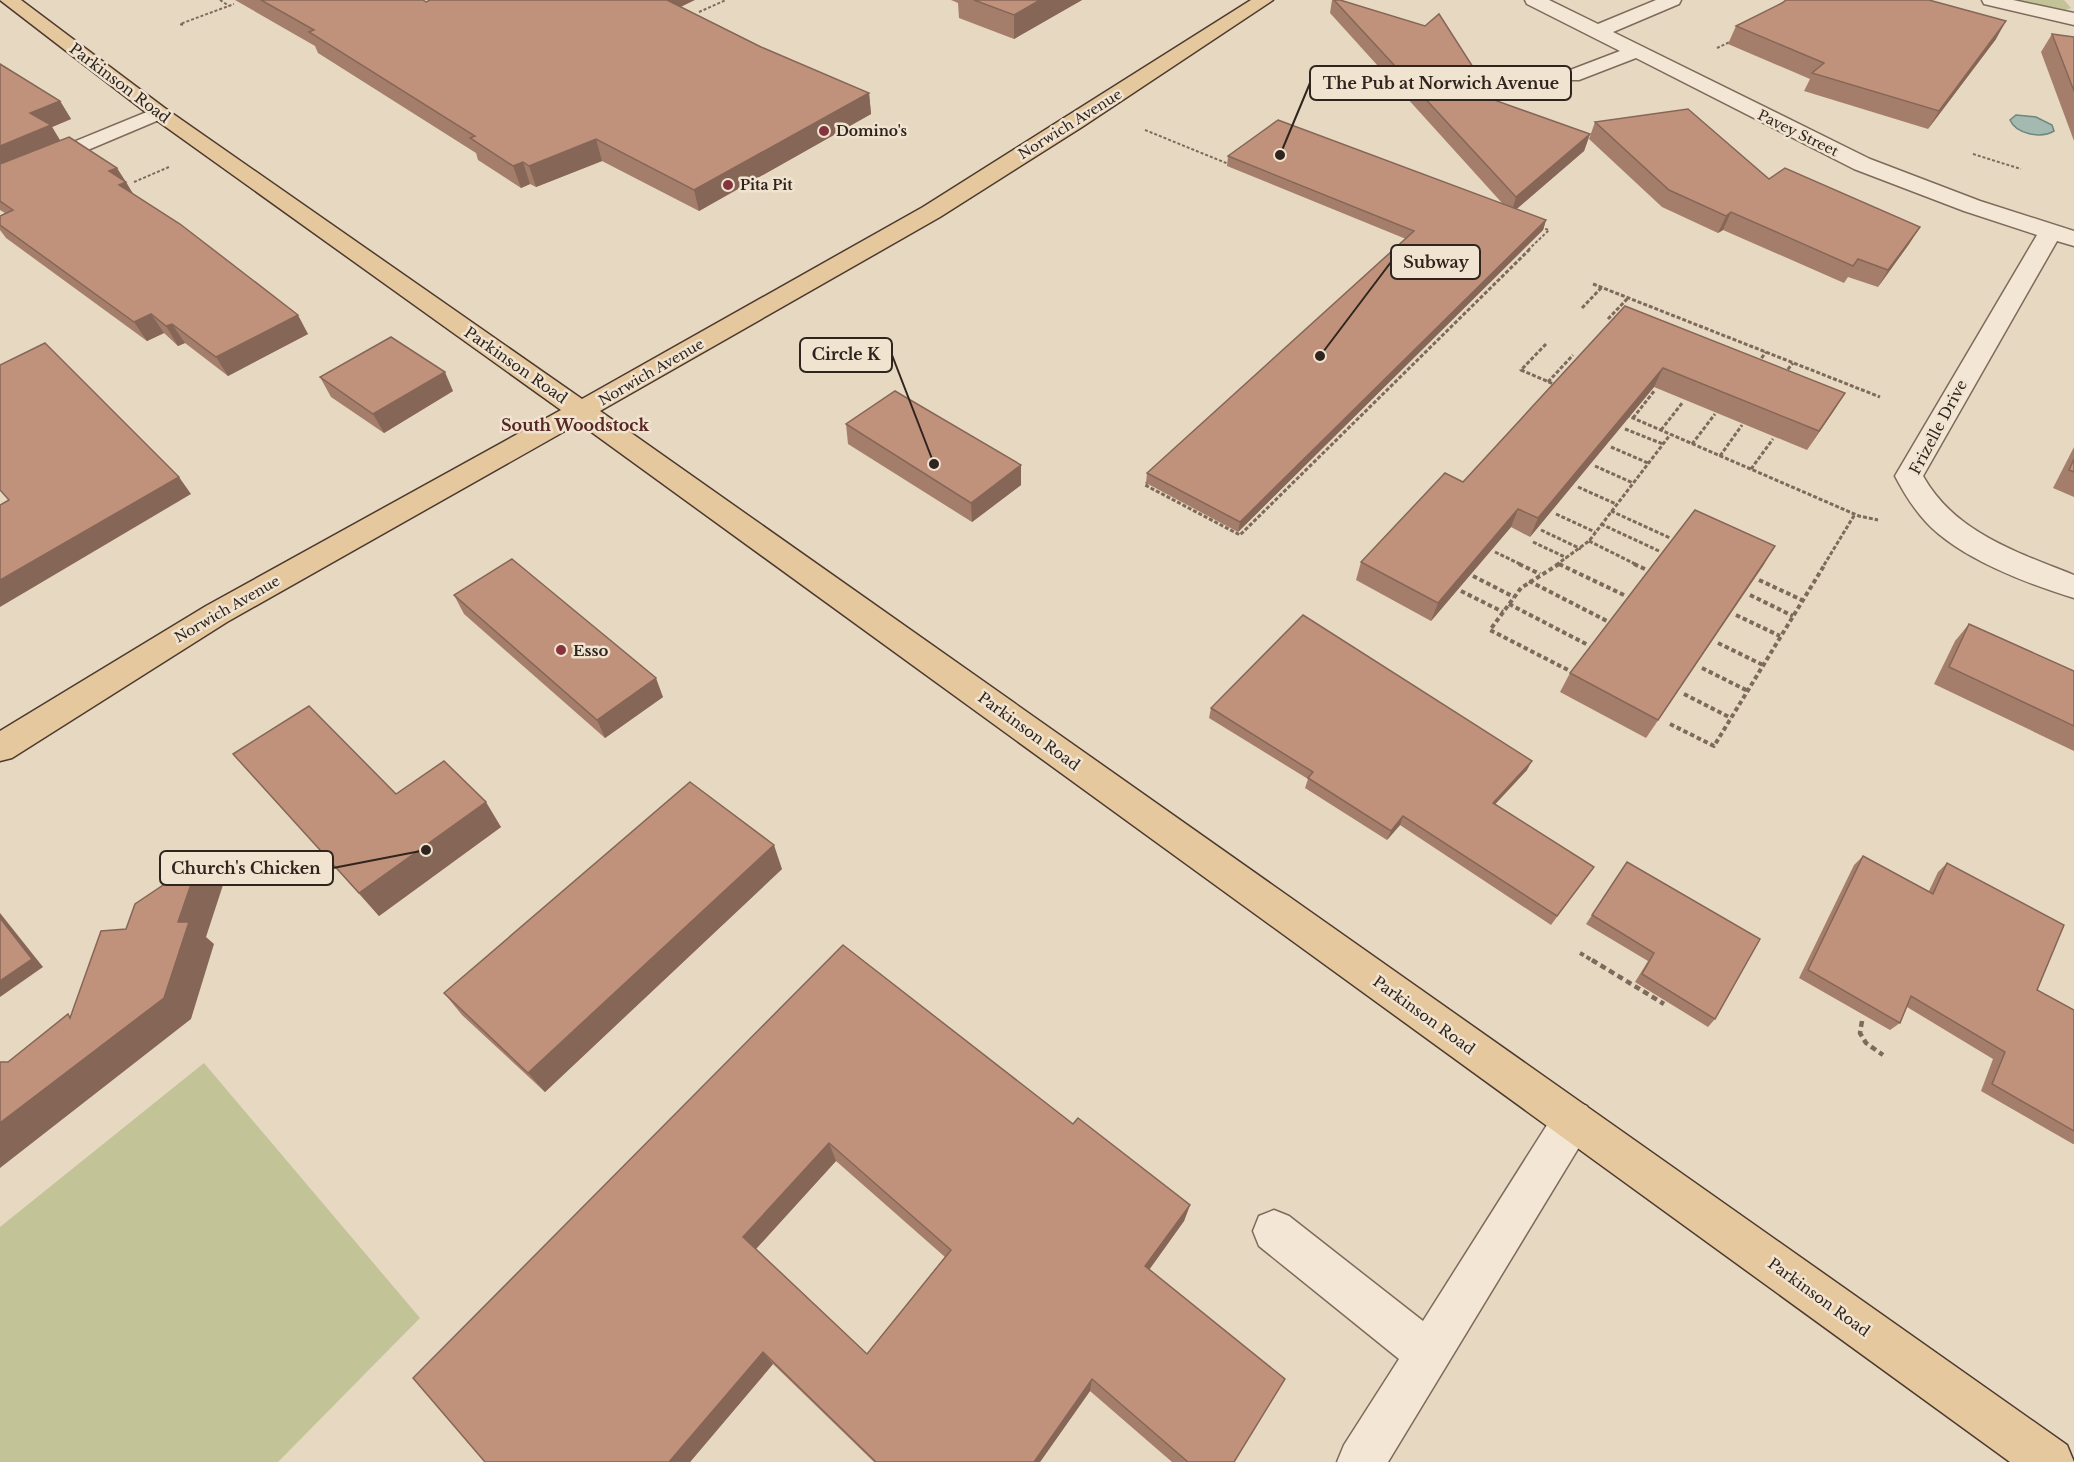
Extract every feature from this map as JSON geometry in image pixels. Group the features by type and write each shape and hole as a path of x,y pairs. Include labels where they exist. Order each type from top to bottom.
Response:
{"main road":[{"name":"Parkinson Road","path":"9,0 159,113 582,411 2050,1462"},
{"name":"Norwich Avenue","path":"0,748 99,684 247,598 885,240 1264,0"}],"street":[{"name":"Pavey Street","path":"1534,0 1862,164 1972,206 2062,235"},
{"path":"1599,31 1672,0"},
{"path":"1991,0 2061,18 2074,19"},
{"path":"1572,76 1636,51"},
{"path":"0,180 159,113"},
{"name":"Frizelle Drive","path":"2062,235 1909,476 1918,496 1964,538 2074,587"},
{"path":"1361,1462 1573,1120"},
{"path":"1274,1231 1428,1354"}],"path":[{"path":"220,0 229,6"},
{"path":"699,12 726,0"},
{"path":"183,25 180,24 234,4"},
{"path":"1145,130 1232,166"},
{"path":"1972,154 2021,168"},
{"path":"1154,477 1146,485 1240,535 1549,230 1538,226"},
{"path":"1593,284 1880,397"},
{"path":"1582,308 1602,287"},
{"path":"1608,319 1628,298"},
{"path":"1648,315 1654,308"},
{"path":"1676,326 1682,319"},
{"path":"1702,337 1708,329"},
{"path":"1730,348 1736,340"},
{"path":"1546,344 1521,370 1566,390"},
{"path":"1754,368 1766,352"},
{"path":"1548,382 1573,355"},
{"path":"1781,378 1793,363"},
{"path":"1817,383 1822,375"},
{"path":"1633,418 1655,390"},
{"path":"1661,430 1683,402"},
{"path":"1623,414 1855,514 1878,520"},
{"path":"1692,444 1715,414"},
{"path":"1720,456 1742,425"},
{"path":"1625,429 1663,444"},
{"path":"1570,671 1490,630 1529,581 1581,549 1670,435"},
{"path":"1751,469 1773,439"},
{"path":"1611,447 1648,463"},
{"path":"1595,466 1633,483"},
{"path":"1578,487 1616,504"},
{"path":"1611,511 1670,538"},
{"path":"1557,514 1595,532"},
{"path":"1670,724 1714,746 1855,514"},
{"path":"1601,524 1659,550"},
{"path":"1541,530 1581,549"},
{"path":"1588,541 1646,569"},
{"path":"1533,542 1567,558"},
{"path":"1495,552 1540,574"},
{"path":"1558,563 1626,596"},
{"path":"1473,576 1514,597"},
{"path":"1759,580 1802,600"},
{"path":"1529,581 1607,621"},
{"path":"1461,591 1503,612"},
{"path":"1750,595 1793,616"},
{"path":"1509,604 1588,645"},
{"path":"1737,615 1780,636"},
{"path":"1718,643 1763,664"},
{"path":"1702,668 1748,691"},
{"path":"1684,694 1731,718"},
{"path":"1580,953 1664,1004"},
{"path":"1862,1021 1860,1033 1866,1043 1883,1055"}],"green space":[{"path":"2011,0 2064,0 2071,8 2060,12"},
{"path":"204,1063 420,1318 278,1462 0,1462 0,1227"}],"shaded area":[{"path":"2016,115 2036,117 2052,125 2054,131 2042,135 2023,132 2010,120"}],"building":[{"path":"261,0 423,0 426,2 430,0 667,0 761,47 869,93 694,190 596,139 529,166 523,162 513,166 470,138 475,136 309,32 314,30"},
{"path":"974,0 1040,0 1014,15"},
{"path":"1334,0 1425,26 1439,14 1494,100 1590,134 1516,197"},
{"path":"1786,0 1929,0 2006,21 1939,111 1812,73 1824,63 1736,26"},
{"path":"2052,34 2074,37 2074,91"},
{"path":"0,64 60,101 30,113 51,125 0,146"},
{"path":"1688,109 1769,179 1785,168 1920,227 1888,270 1858,259 1853,266 1731,212 1726,216 1669,190 1595,122"},
{"path":"1278,120 1546,220 1240,522 1147,473 1414,231 1228,156"},
{"path":"69,137 117,168 109,171 126,182 119,185 180,224 298,315 216,357 172,324 166,326 151,314 134,322 0,225 0,216 13,210 0,201 0,164"},
{"path":"1625,306 1845,393 1819,431 1663,368 1538,518 1518,509 1438,603 1361,562 1445,473 1463,482"},
{"path":"391,337 445,372 373,414 320,377"},
{"path":"45,343 179,477 0,580 0,505 9,500 0,490 0,365"},
{"path":"895,391 1021,465 971,503 846,424"},
{"path":"2074,459 2074,472 2069,470"},
{"path":"1695,510 1775,546 1658,720 1570,673"},
{"path":"512,559 656,678 597,720 454,595"},
{"path":"1303,615 1532,761 1493,803 1594,867 1557,916 1403,816 1391,831 1308,778 1313,772 1211,708"},
{"path":"1969,624 2074,671 2074,726 1949,667"},
{"path":"309,706 396,794 444,761 486,802 359,893 233,754"},
{"path":"690,782 774,845 528,1073 444,993"},
{"path":"1863,856 1933,894 1947,863 2064,925 2037,990 2074,1010 2074,1131 1992,1084 2005,1052 1911,996 1900,1023 1808,970"},
{"path":"199,861 178,922 189,922 164,998 0,1123 0,1062 8,1062 68,1014 70,1018 101,931 126,929 135,904"},
{"path":"1627,862 1760,939 1715,1019 1642,974 1654,953 1592,915"},
{"path":"0,918 32,959 0,981"},
{"path":"843,945 1073,1124 1078,1118 1190,1205 1145,1266 1285,1379 1234,1462 1188,1462 1092,1379 1034,1462 876,1462 763,1352 669,1462 485,1462 413,1378","holes":["829,1143 951,1250 867,1354 743,1237"]}],"place":[{"name":"Domino's","path":"824,131"},
{"name":"The Pub at Norwich Avenue","path":"1280,155"},
{"name":"Pita Pit","path":"728,185"},
{"name":"Subway","path":"1320,356"},
{"name":"Circle K","path":"934,464"},
{"name":"Esso","path":"561,650"},
{"name":"Church's Chicken","path":"426,850"}],"district":[{"name":"South Woodstock","path":"575,425"}]}
